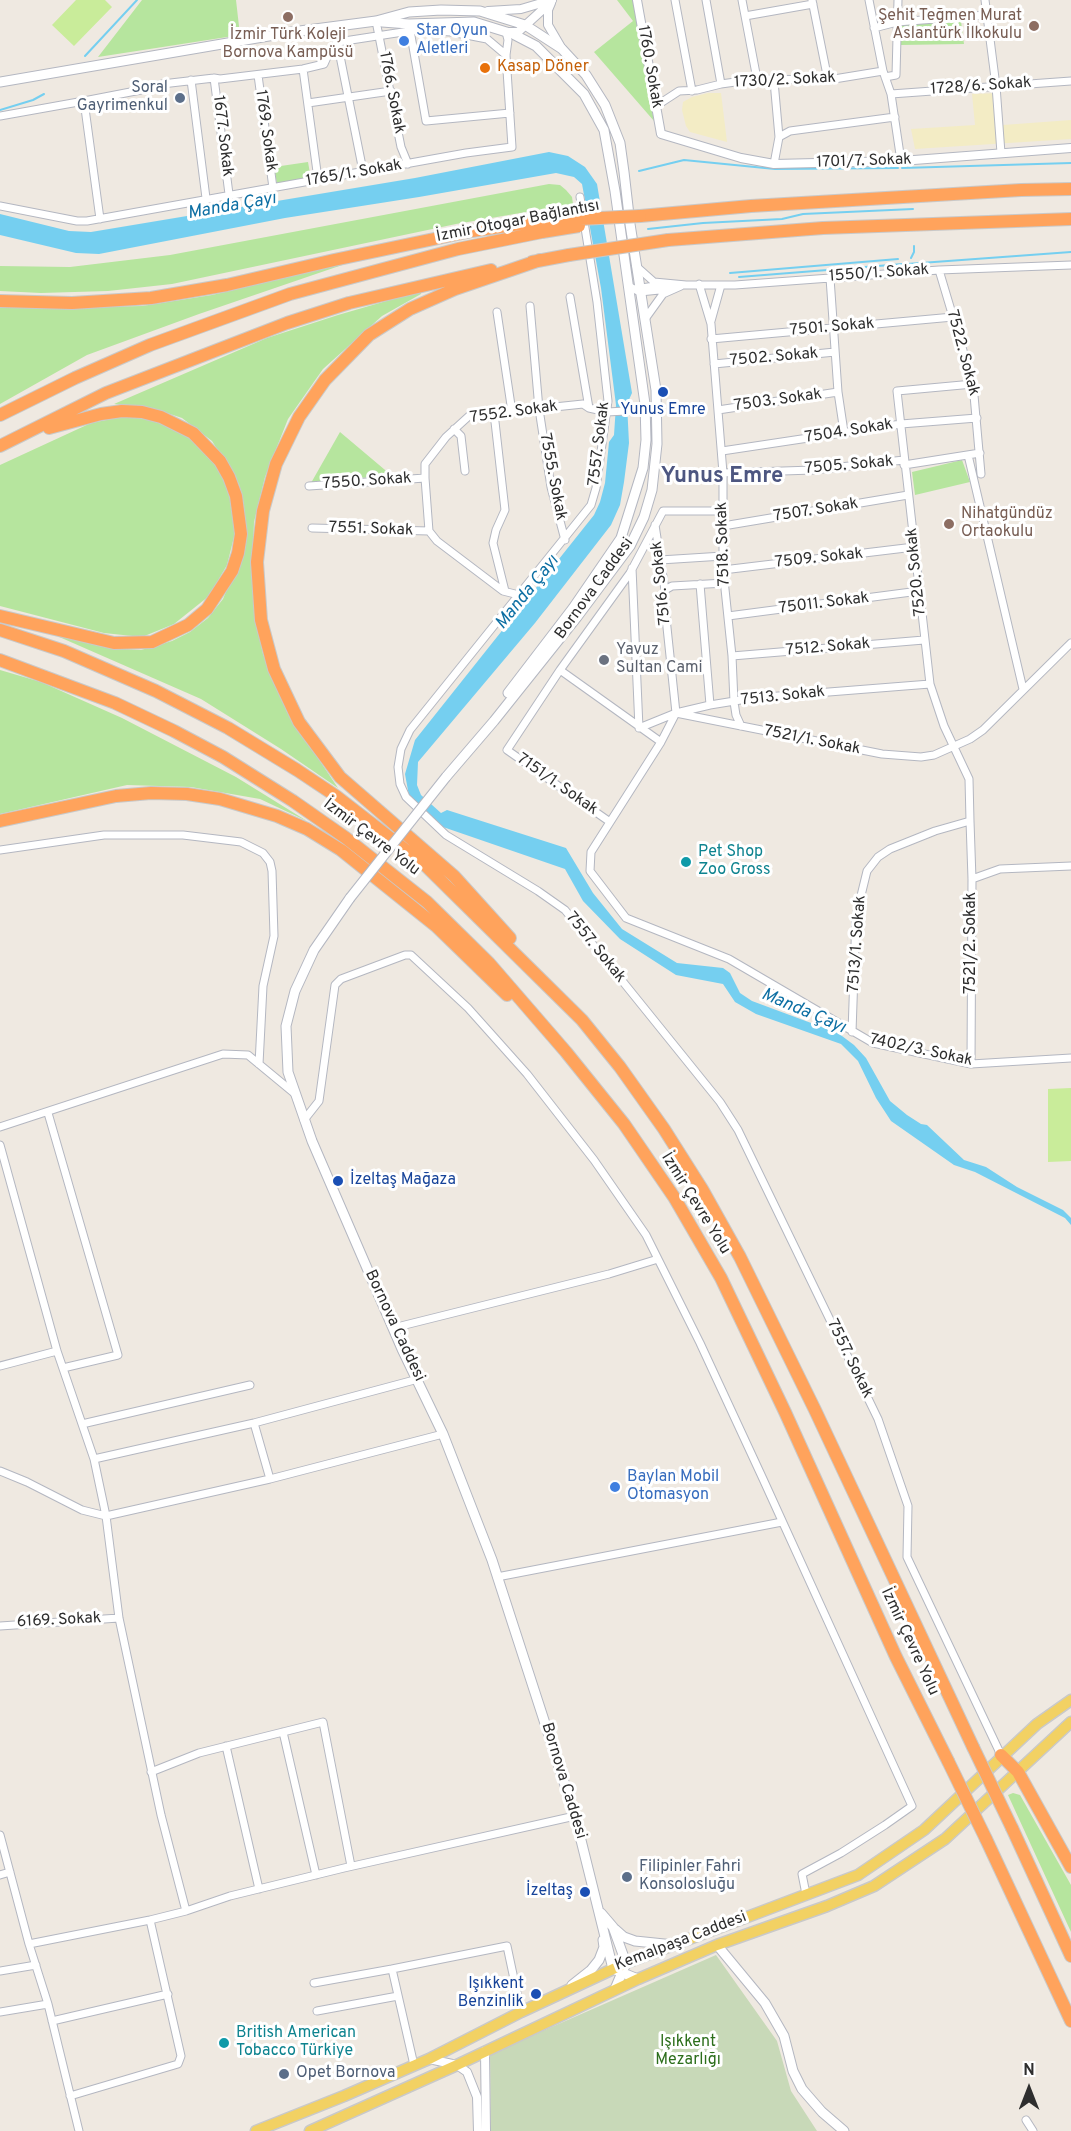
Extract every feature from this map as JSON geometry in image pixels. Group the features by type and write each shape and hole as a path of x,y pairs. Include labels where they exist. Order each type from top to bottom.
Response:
{"highway":[{"name":"İzmir Otogar Bağlantısı","path":"0,415 75,378 150,345 290,294 541,227 635,220 672,213 1068,188"},
{"path":"0,446 106,393 287,322 349,303 452,278 568,255 668,240 823,228 1071,219"},
{"path":"0,301 72,303 119,302 151,298 227,285 472,231 541,227"},
{"path":"540,260 455,289 410,309 369,335 325,380 299,417 276,464 263,511 257,562 261,620 274,669 299,722 317,749 340,777 454,876 582,1020"},
{"path":"0,616 114,643 152,642 188,626 207,609 232,571 238,554 241,534 236,496 229,477 207,446 193,433 178,424 142,412 122,411 101,414 21,435"},
{"name":"İzmir Çevre Yolu","path":"0,630 64,651 156,691 237,733 336,796 425,865 582,1020 620,1067 664,1129 702,1189 740,1257 815,1410 1071,1956"},
{"name":"İzmir Çevre Yolu","path":"0,660 115,703 174,731 223,757 337,831 427,902 489,963 566,1052 624,1124 686,1216 721,1278 896,1657 986,1839 1071,2020"},
{"path":"0,821 116,796 151,793 187,794 220,799 277,816 307,829 341,850 436,926 566,1052"},
{"path":"1001,1755 1018,1772 1071,1867"}],"main road":[{"path":"0,82 376,21 409,12 480,11 521,30"},
{"path":"376,21 409,24 474,22 506,32 521,30"},
{"name":"Bornova Caddesi","path":"446,777 577,617 630,546 644,517 652,490 657,444 656,390 645,319 634,290 635,220 620,143 605,105 586,75 562,50 521,30"},
{"name":"Bornova Caddesi","path":"521,30 584,94 604,130 620,226 634,290 645,410 646,440 643,468 621,537 573,608 446,777 350,898 314,950 295,991 286,1026 288,1072 304,1120 393,1328 443,1434 469,1497 575,1816 600,1911 621,1968"},
{"name":"Kemalpaşa Caddesi","path":"256,2131 429,2059 562,1992 674,1945 858,1875 924,1830 1001,1755 1037,1724 1071,1700"},
{"name":"Kemalpaşa Caddesi","path":"310,2131 457,2065 638,1979 717,1945 827,1906 874,1886 945,1839 1071,1722"},
{"path":"600,1911 624,1937 635,1941 674,1945"},
{"name":"Bornova Caddesi","path":"562,1992 591,1970 599,1960 604,1947 600,1911"},
{"path":"613,1927 621,1968 615,1989"},
{"path":"717,1945 765,2003 784,2037 793,2071 802,2089 822,2112 844,2131"},
{"path":"621,1968 638,1979"}],"street":[{"path":"480,11 501,12 553,0"},
{"path":"521,30 553,0"},
{"path":"553,0 548,10 548,25 562,50"},
{"name":"1760. Sokak","path":"637,0 661,134"},
{"path":"675,0 692,90"},
{"path":"706,0 721,84"},
{"path":"742,0 757,80"},
{"path":"869,0 884,74 891,94 901,161"},
{"path":"884,74 896,75 898,0"},
{"path":"984,0 996,86 1001,153"},
{"path":"745,16 813,2 828,80"},
{"path":"506,54 536,5"},
{"path":"874,28 897,22 986,15"},
{"name":"1766. Sokak","path":"376,21 401,147 408,164"},
{"path":"334,26 363,171"},
{"path":"0,116 146,89 162,84 303,69 324,64 327,54 338,42 410,30 451,32 487,39 506,54"},
{"path":"410,30 426,121 510,113 506,32"},
{"path":"303,69 318,179"},
{"name":"1730/2. Sokak","path":"656,106 679,91 721,84 757,80 828,80 884,74"},
{"name":"1769. Sokak","path":"258,75 273,188"},
{"name":"1677. Sokak","path":"214,78 229,194"},
{"path":"191,80 206,198"},
{"path":"774,81 779,137 774,164"},
{"name":"1728/6. Sokak","path":"891,94 1071,81"},
{"path":"308,104 391,92"},
{"path":"84,101 100,219"},
{"name":"1765/1. Sokak","path":"0,206 77,221 100,219 206,198 512,147 510,113"},
{"path":"779,137 790,131 895,117"},
{"name":"1701/7. Sokak","path":"661,134 741,158 774,164 901,161 1071,148"},
{"name":"7557. Sokak","path":"580,197 597,302 607,412 596,488 591,505 410,730 401,749 398,767 400,784 406,797 446,835 565,910 720,1102 738,1130 878,1419 908,1506 907,1557 1001,1755"},
{"name":"1550/1. Sokak","path":"636,266 654,282 721,285 939,270 1071,265"},
{"name":"7522. Sokak","path":"939,270 973,384 981,474"},
{"path":"830,278 838,392 844,432"},
{"name":"1550/1. Sokak","path":"634,290 665,284"},
{"name":"7518. Sokak","path":"699,284 711,324"},
{"name":"1550/1. Sokak","path":"645,319 663,294 686,285"},
{"name":"7518. Sokak","path":"721,285 711,324 711,339 722,451 723,570 732,656 734,702 741,726"},
{"name":"1550/1. Sokak","path":"634,290 672,289"},
{"path":"570,297 589,408"},
{"name":"7555. Sokak","path":"530,306 539,409 551,487 565,540"},
{"path":"497,312 512,412"},
{"name":"7501. Sokak","path":"711,339 953,317"},
{"name":"7502. Sokak","path":"714,364 835,352"},
{"name":"7520. Sokak","path":"953,748 930,684 897,391 973,384"},
{"name":"7503. Sokak","path":"718,410 838,392"},
{"name":"7552. Sokak","path":"429,531 425,464 454,429 469,416 583,404 589,408 607,412 657,408"},
{"path":"494,413 506,510 496,530 493,543 505,591"},
{"name":"7504. Sokak","path":"722,451 901,424 977,418"},
{"path":"454,429 460,436 465,471"},
{"name":"7505. Sokak","path":"723,473 813,470 904,463 980,453"},
{"path":"968,455 1023,689"},
{"name":"7550. Sokak","path":"309,486 425,478"},
{"name":"7507. Sokak","path":"723,526 908,495"},
{"path":"661,742 560,670 632,568 663,511 723,511"},
{"name":"7516. Sokak","path":"655,525 665,590 676,713"},
{"name":"7551. Sokak","path":"312,528 429,531"},
{"path":"429,531 437,541 505,591 519,595"},
{"name":"7509. Sokak","path":"723,570 914,547"},
{"path":"660,560 723,556"},
{"path":"632,568 639,728"},
{"path":"665,590 672,586 725,583"},
{"path":"700,584 710,705"},
{"name":"75011. Sokak","path":"728,616 920,591"},
{"name":"7512. Sokak","path":"732,656 924,640"},
{"name":"7521/1. Sokak","path":"676,713 882,754 921,757 934,755 953,748 983,730 1071,643"},
{"name":"7151/1. Sokak","path":"560,670 507,750 610,822"},
{"name":"7513. Sokak","path":"639,728 676,713 753,698 930,684"},
{"path":"610,822 661,742 676,713"},
{"path":"953,748 969,779 970,821"},
{"name":"7521/2. Sokak","path":"970,821 971,1064"},
{"name":"7513/1. Sokak","path":"852,1032 856,916 867,871 878,857 890,849 935,831 970,821"},
{"name":"7402/3. Sokak","path":"610,822 591,852 590,871 626,918 729,958 873,1043 971,1064 1071,1058"},
{"path":"0,850 104,835 183,835 241,842 263,853 270,862 272,871 274,936 263,986 259,1064"},
{"path":"972,879 1000,869 1071,866"},
{"path":"304,1120 319,1101 335,985 341,979 405,955 411,956 468,1008 527,1074 594,1160 646,1235 704,1353 912,1806 841,1853 802,1874 806,1894"},
{"path":"0,1127 223,1054 248,1055 294,1093"},
{"path":"48,1113 118,1355 63,1368"},
{"path":"0,1145 57,1351 94,1459 106,1516 119,1618 151,1772 186,1911"},
{"path":"393,1328 609,1274 658,1259"},
{"path":"0,1366 57,1351"},
{"path":"94,1459 254,1423 418,1379"},
{"path":"82,1424 250,1385"},
{"path":"254,1423 270,1479"},
{"path":"0,1473 10,1475 82,1510 106,1516 270,1479 443,1434"},
{"path":"497,1577 782,1522"},
{"name":"6169. Sokak","path":"0,1626 119,1618"},
{"path":"151,1772 199,1753 323,1722 351,1866"},
{"path":"283,1732 316,1875"},
{"path":"226,1746 259,1889"},
{"path":"29,1944 150,1920 351,1866 575,1816"},
{"path":"0,1835 29,1944 48,2004 79,2131"},
{"path":"0,1875 10,1872"},
{"path":"70,2096 178,2064 181,2056 150,1920"},
{"path":"314,1983 507,1946 520,2013"},
{"path":"0,1971 36,1965"},
{"path":"392,1969 414,2065"},
{"path":"52,2021 168,1994"},
{"path":"317,2011 398,1996"},
{"path":"0,2012 48,2004"},
{"path":"485,2051 486,2131"},
{"path":"429,2059 457,2065 466,2072 477,2097 477,2131"},
{"path":"1026,2120 1033,2131"}],"green space":[{"path":"76,0 105,0 112,7 74,46 52,25"},
{"path":"142,0 236,0 240,35 98,57"},
{"path":"617,0 633,0 654,121 594,52 633,21"},
{"path":"961,21 964,44 901,45 901,25"},
{"path":"308,162 311,179 277,184 274,167"},
{"path":"549,184 560,185 566,190 572,197 573,204 456,224 172,284 108,291 41,293 0,291 0,266 70,267 170,255"},
{"path":"348,263 87,355 0,404 0,304 51,308 142,306 212,295"},
{"path":"421,291 421,294 382,316 323,369 288,419 265,477 254,522 252,575 256,620 263,654 287,712 338,788 201,699 57,636 108,648 141,650 172,641 190,632 208,618 223,599 244,548 245,516 239,484 212,441 182,418 152,408 114,404 267,338"},
{"path":"126,416 150,419 180,430 200,446 223,474 232,500 235,533 227,565 209,596 174,624 142,637 104,633 0,606 0,465 91,423"},
{"path":"340,432 391,475 311,483"},
{"path":"962,460 970,482 915,495 912,472"},
{"path":"0,670 41,682 122,718 236,777 307,821 260,799 191,787 127,785 0,814"},
{"path":"1071,1088 1071,1161 1048,1162 1048,1089"},
{"path":"1013,1793 1020,1795 1071,1885 1071,1932 1008,1795"},
{"name":"Işıkkent Mezarlığı","path":"716,1955 777,2041 791,2091 817,2131 491,2131 490,2054"}],"sand":[{"path":"708,93 721,93 727,142 690,132 686,126 682,110 683,102"},
{"path":"1000,93 1003,125 1071,120 1071,139 915,149 911,129 975,125 972,94"}],"water":[{"path":"549,152 568,156 585,167 597,184 632,393 627,404 629,443 620,505 611,525 535,623 418,762 417,785 421,795 441,813 447,810 566,848 593,893 622,929 677,963 723,968 730,973 740,993 752,1001 838,1033 866,1058 890,1101 907,1115 927,1125 964,1160 986,1167 1017,1187 1063,1210 1071,1218 1071,1225 1065,1218 975,1172 954,1165 891,1121 876,1098 858,1061 841,1044 756,1014 735,1002 723,984 676,975 620,939 583,901 565,869 443,827 409,796 405,774 415,740 594,515 600,502 605,483 609,442 614,435 616,405 601,288 582,184 574,177 556,173 285,218 99,254 76,253 0,235 0,214 69,231 91,232 415,178"}],"waterway":[{"path":"85,56 137,0"},
{"path":"0,110 33,100 44,94"},
{"path":"639,171 684,160 775,169 898,168"},
{"path":"902,168 1071,163"},
{"path":"648,229 703,223 782,219 803,214 913,209"},
{"path":"911,258 914,246"},
{"path":"907,264 1071,252"},
{"path":"730,273 898,259"},
{"path":"739,277 903,264"}],"place":[{"name":"İzmir Türk Koleji Bornova Kampüsü","path":"288,17"},
{"name":"Şehit Teğmen Murat Aslantürk İlkokulu","path":"1034,26"},
{"name":"Star Oyun Aletleri","path":"404,41"},
{"name":"Kasap Döner","path":"485,68"},
{"name":"Soral Gayrimenkul","path":"180,98"},
{"name":"Yunus Emre","path":"663,392"},
{"name":"Nihatgündüz Ortaokulu","path":"949,524"},
{"name":"Yavuz Sultan Cami","path":"604,660"},
{"name":"Pet Shop Zoo Gross","path":"686,862"},
{"name":"İzeltaş Mağaza","path":"338,1181"},
{"name":"Baylan Mobil Otomasyon","path":"615,1487"},
{"name":"Filipinler Fahri Konsolosluğu","path":"627,1877"},
{"name":"İzeltaş","path":"585,1892"},
{"name":"Işıkkent Benzinlik","path":"536,1994"},
{"name":"British American Tobacco Türkiye","path":"224,2043"},
{"name":"Opet Bornova","path":"284,2074"}],"district":[{"name":"Yunus Emre","path":"722,478"}],"water label":[{"name":"Manda Çayı","path":"232,207"},
{"name":"Manda Çayı","path":"528,593"},
{"name":"Manda Çayı","path":"803,1012"}]}
